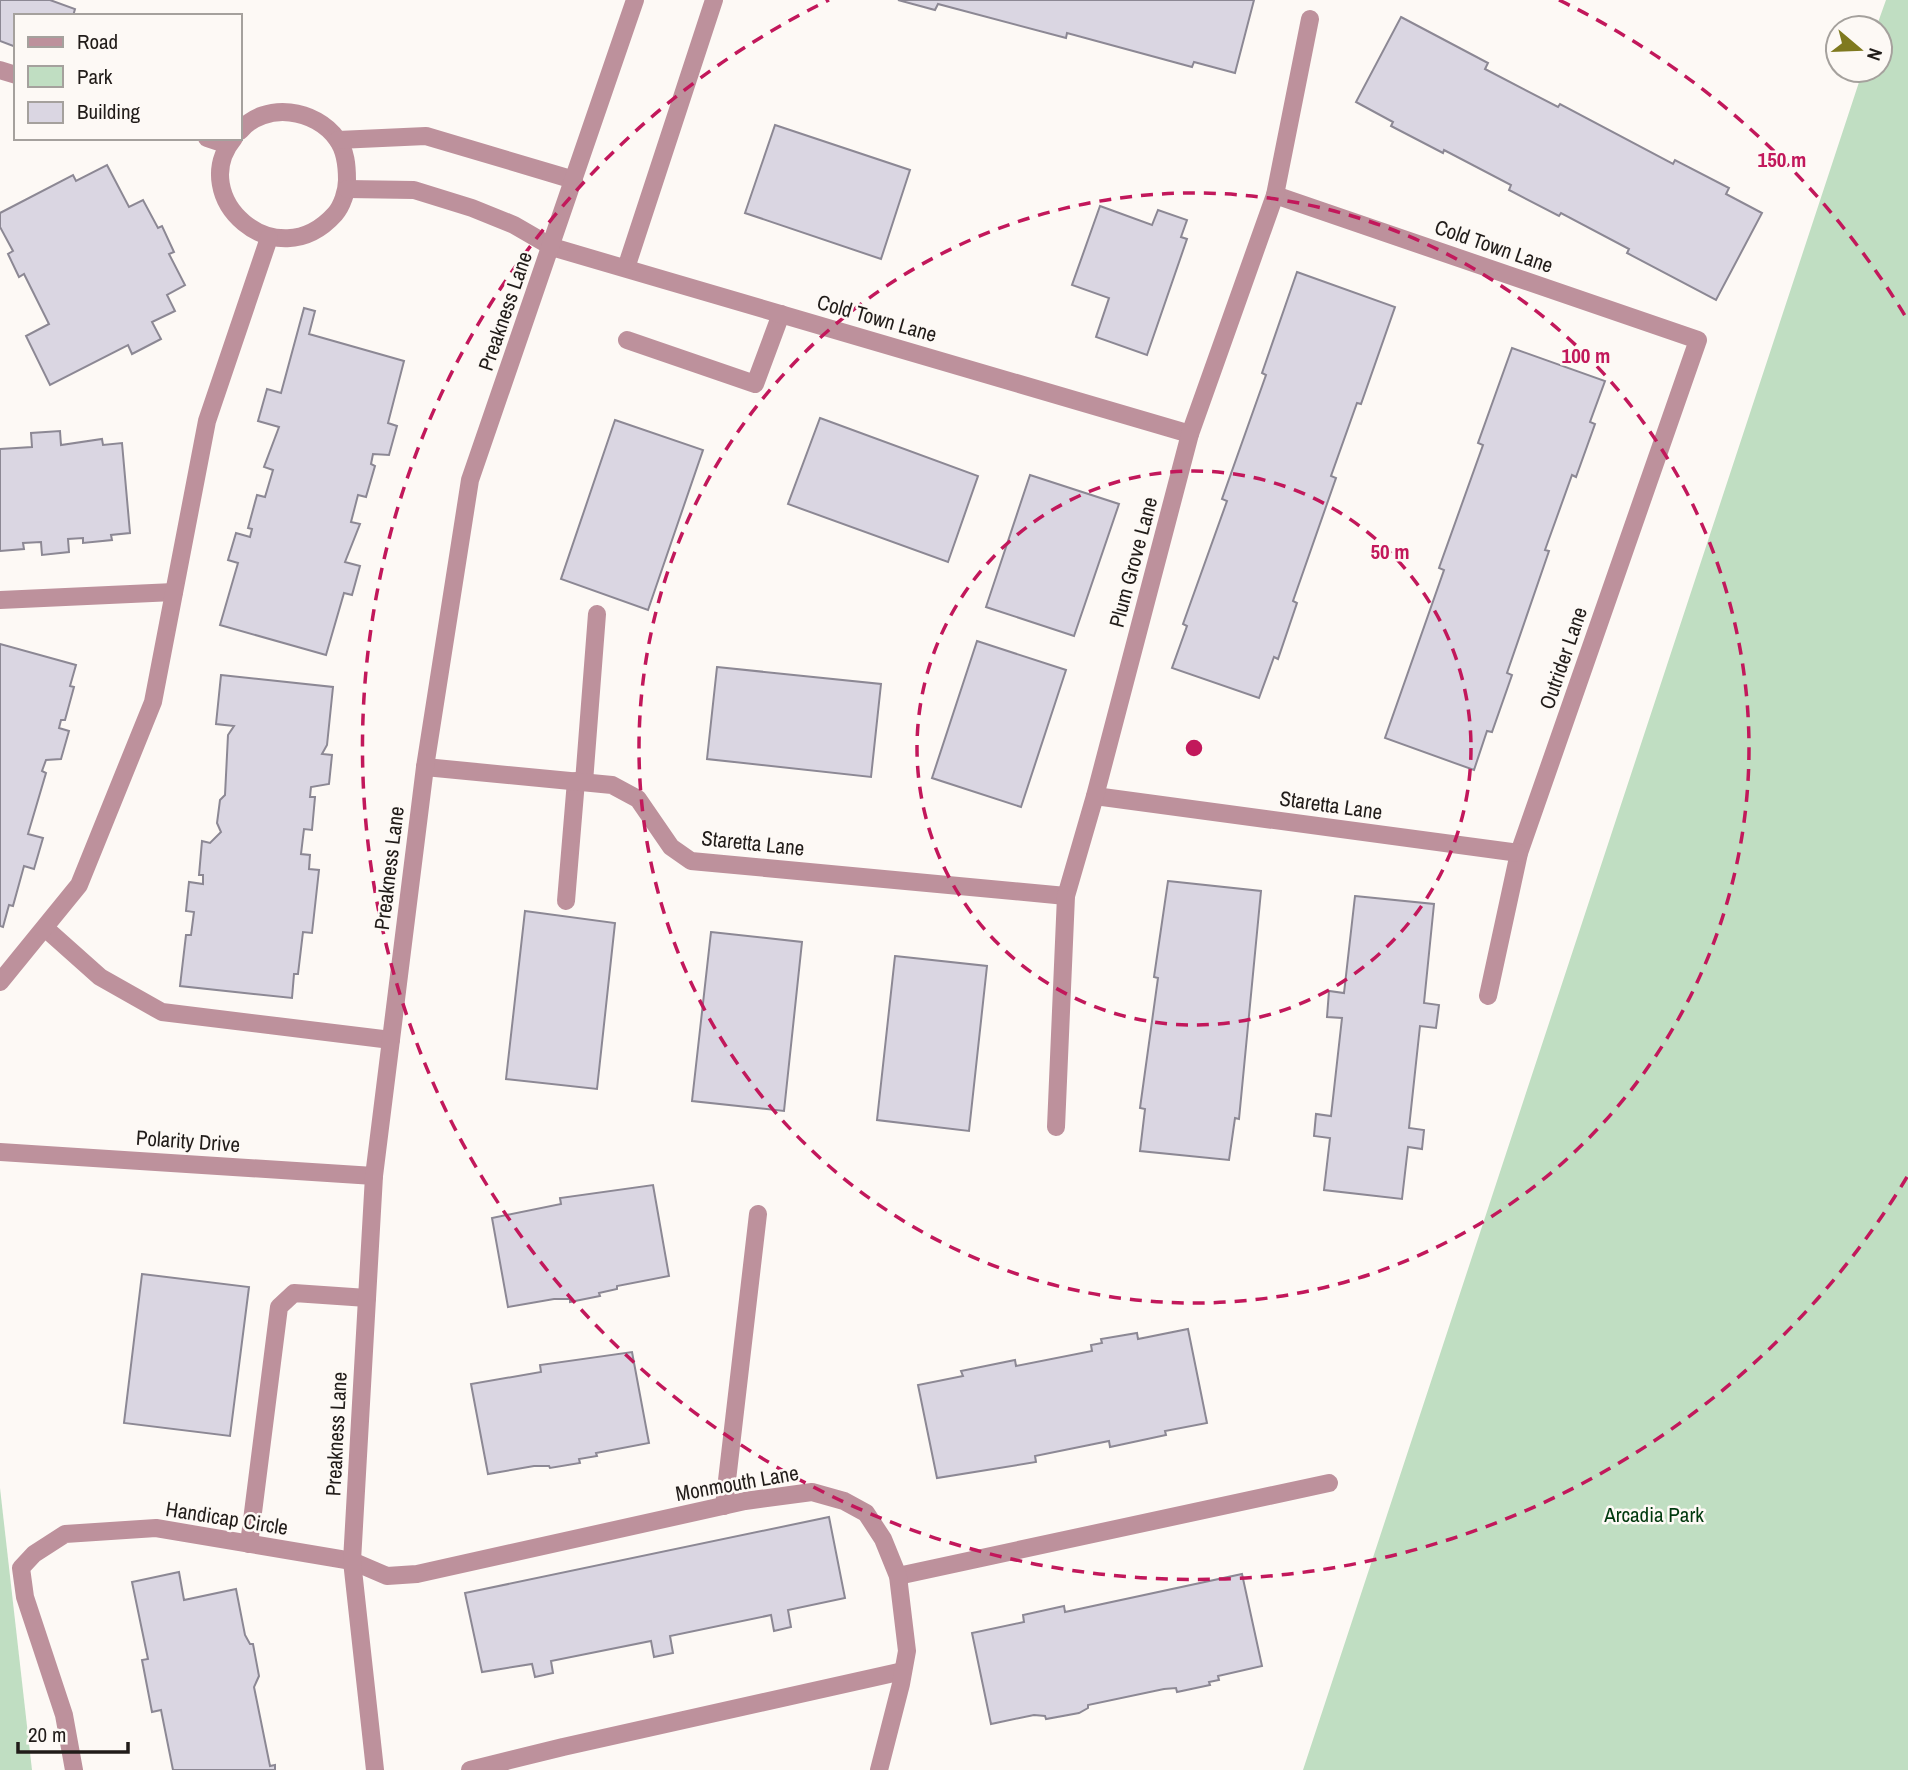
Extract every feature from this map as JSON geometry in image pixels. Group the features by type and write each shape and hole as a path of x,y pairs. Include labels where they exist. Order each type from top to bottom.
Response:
{"street":[{"name":"Preakness Lane","path":"375,1770 352,1561 374,1176 425,767 470,480 635,0"},
{"path":"625,268 714,0"},
{"name":"Plum Grove Lane","path":"1056,1128 1066,896 1190,434 1275,195 1310,19"},
{"path":"231,142 221,168 222,191 232,212 248,228 269,238 294,239 318,230 337,213 347,189 347,163 338,140 319,121 295,112 268,113 242,129"},
{"path":"338,140 426,136 574,180"},
{"name":"Cold Town Lane","path":"347,189 414,190 472,208 514,225 552,247 1190,434"},
{"name":"Cold Town Lane","path":"1275,195 1698,340"},
{"path":"0,982 79,885 153,702 207,421 269,238"},
{"path":"627,340 755,384 781,314"},
{"name":"Outrider Lane","path":"1488,996 1519,853 1698,340"},
{"path":"0,600 174,592"},
{"path":"566,901 597,614"},
{"name":"Staretta Lane","path":"425,767 612,785 638,799 671,847 691,861 1066,896"},
{"name":"Staretta Lane","path":"1095,796 1519,853"},
{"path":"45,928 100,977 162,1012 391,1040"},
{"name":"Polarity Drive","path":"0,1152 374,1176"},
{"path":"724,1506 758,1214"},
{"path":"249,1544 279,1307 294,1293 367,1298"},
{"path":"898,1576 1329,1483"},
{"name":"Monmouth Lane","path":"352,1561 387,1576 417,1574 724,1506 812,1492 844,1501 866,1513 883,1539 898,1576 900,1611 907,1651 879,1770"},
{"name":"Handicap Circle","path":"74,1770 64,1715 25,1597 21,1568 34,1554 65,1535 156,1528 352,1561"},
{"path":"470,1770 903,1671"}],"green space":[{"name":"Arcadia Park","path":"1886,0 1908,0 1908,1770 1303,1770 1858,84 1894,84 1894,14 1881,14"},
{"path":"0,1488 32,1770 0,1770"}],"building":[{"path":"0,0 50,0 75,9 74,14 14,14 14,46 0,41"},
{"path":"898,0 1254,0 1235,73 1194,62 1192,67 1067,33 1066,38 938,4 935,10"},
{"path":"1401,17 1488,63 1485,69 1558,107 1560,104 1673,164 1675,160 1729,188 1726,194 1762,213 1716,300 1627,253 1629,249 1561,213 1559,216 1509,190 1511,185 1391,126 1393,122 1356,102"},
{"path":"775,125 910,170 881,259 745,213"},
{"path":"107,165 129,207 143,200 158,228 162,226 174,252 169,254 185,285 167,295 175,311 152,322 161,339 132,354 128,345 50,385 26,336 49,324 24,274 19,277 8,254 13,251 0,227 0,213 73,175 76,181"},
{"path":"1100,206 1152,225 1158,210 1187,220 1181,237 1187,239 1147,355 1096,337 1109,298 1072,285"},
{"path":"1297,272 1395,307 1361,404 1357,403 1331,476 1336,478 1293,601 1297,603 1278,659 1274,657 1259,698 1172,668 1187,626 1183,624 1227,501 1222,499 1266,375 1262,373"},
{"path":"304,308 315,311 309,334 404,361 388,423 397,426 389,455 373,454 371,464 375,466 366,497 358,495 351,522 360,524 345,562 360,566 352,595 344,593 326,655 220,625 238,563 228,560 236,533 250,537 252,529 248,528 257,495 265,497 273,470 264,467 279,427 258,421 267,389 281,393"},
{"path":"1512,348 1605,381 1590,422 1595,424 1576,477 1572,475 1545,550 1549,551 1507,673 1512,675 1492,732 1487,731 1474,770 1385,738 1444,570 1439,568 1483,445 1478,443"},
{"path":"820,418 978,476 948,562 788,504"},
{"path":"615,420 703,450 648,610 561,579"},
{"path":"60,431 61,445 102,439 103,445 122,443 130,533 111,535 112,540 83,543 83,538 68,539 69,552 42,555 41,542 23,543 24,549 0,551 0,449 32,447 31,433"},
{"path":"1030,475 1119,504 1074,636 986,607"},
{"path":"977,641 1066,670 1021,807 932,778"},
{"path":"0,644 76,665 70,686 74,687 65,720 61,720 59,728 69,731 61,759 46,760 42,771 46,773 28,834 43,838 34,869 24,866 13,906 9,905 3,927 0,926"},
{"path":"717,667 881,684 871,777 707,759"},
{"path":"221,675 333,687 327,745 322,754 332,755 329,784 311,787 310,797 315,797 312,830 304,829 301,854 310,855 309,869 319,870 312,933 303,932 292,998 180,986 186,935 191,935 194,912 186,911 189,882 203,884 203,875 199,875 202,841 210,843 221,832 217,823 220,800 225,795 228,735 234,726 216,724"},
{"path":"1168,881 1261,891 1239,1119 1235,1118 1229,1160 1140,1151 1145,1109 1140,1108 1158,978 1154,977"},
{"path":"1355,896 1434,904 1424,1003 1439,1005 1436,1028 1420,1026 1409,1128 1424,1130 1422,1149 1408,1147 1402,1199 1324,1190 1330,1138 1314,1136 1316,1114 1331,1116 1342,1018 1327,1017 1329,991 1344,993"},
{"path":"525,911 615,923 597,1089 506,1079"},
{"path":"711,932 802,942 784,1111 692,1101"},
{"path":"895,956 987,966 969,1131 877,1120"},
{"path":"653,1185 669,1276 617,1286 617,1289 599,1293 600,1296 570,1302 570,1299 554,1299 508,1307 492,1218 561,1204 560,1198"},
{"path":"142,1274 249,1287 230,1436 124,1423"},
{"path":"1188,1329 1207,1423 1165,1431 1166,1435 1110,1447 1109,1441 1035,1456 1036,1462 937,1478 918,1385 963,1376 961,1371 1015,1360 1016,1366 1092,1351 1091,1345 1102,1343 1101,1339 1137,1333 1138,1339"},
{"path":"632,1352 649,1443 596,1453 597,1456 579,1459 580,1463 550,1468 534,1466 488,1474 471,1384 541,1372 540,1365"},
{"path":"829,1517 845,1598 788,1610 791,1627 774,1631 771,1615 670,1636 673,1653 654,1657 651,1641 551,1661 553,1673 535,1677 532,1664 482,1672 465,1593"},
{"path":"179,1572 184,1600 236,1589 245,1635 250,1644 253,1644 259,1676 254,1687 270,1766 275,1765 275,1770 173,1770 161,1710 152,1712 142,1660 148,1659 132,1582"},
{"path":"1242,1574 1262,1666 1218,1676 1219,1680 1209,1682 1210,1685 1177,1692 1176,1688 1164,1689 1088,1705 1088,1708 1079,1713 1046,1719 1045,1716 1034,1715 991,1724 972,1633 1024,1622 1023,1615 1064,1606 1065,1612"}]}
